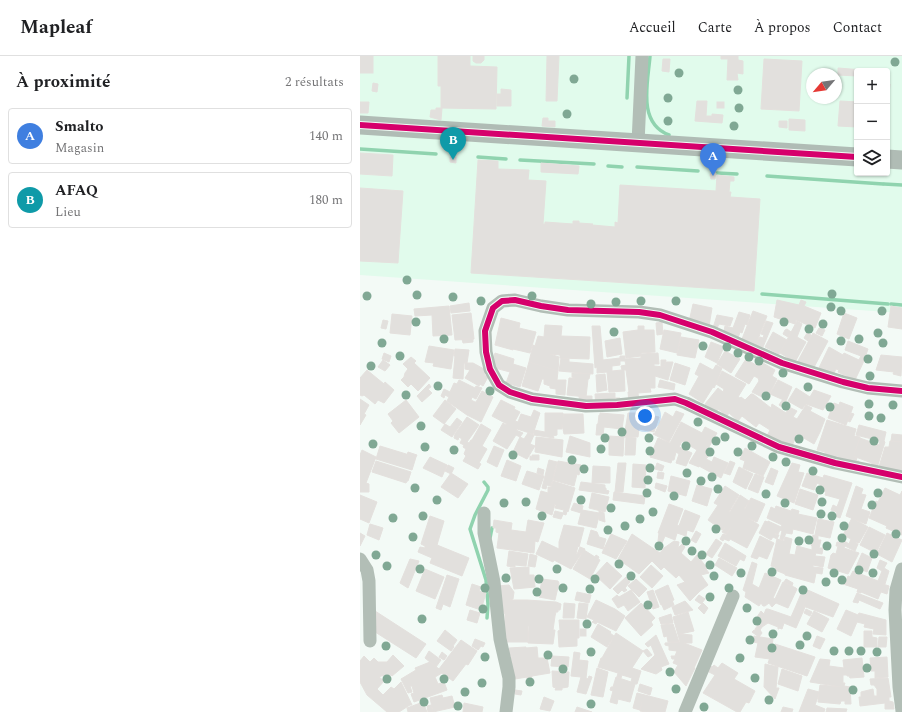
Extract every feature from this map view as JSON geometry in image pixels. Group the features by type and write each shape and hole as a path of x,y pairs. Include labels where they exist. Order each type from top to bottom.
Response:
{"street":[{"path":"638,143 642,56"},
{"path":"360,125 854,158"},
{"path":"890,159 902,160"},
{"path":"902,391 868,388 843,382 782,363 712,332 660,315 639,312 568,310 515,300 502,302 493,308 485,331 486,352 490,369 498,385 510,392 532,399 586,406 675,400 686,403 779,447 835,463 902,478"},
{"path":"484,513 484,533 494,582 500,639 509,678 506,712"},
{"path":"360,559 367,570 369,581 370,641"},
{"path":"902,569 896,590 895,610 902,711"},
{"path":"685,712 733,596"}],"shaded area":[{"path":"360,56 902,56 902,313 360,275"}],"building":[{"path":"360,56 373,56 373,73 360,73"},
{"path":"438,56 470,56 470,66 497,67 496,109 441,108 441,86 438,86"},
{"path":"473,56 484,56 484,60 481,63 476,63 473,61"},
{"path":"547,56 559,56 557,101 546,101"},
{"path":"721,56 738,56 738,60 743,61 743,74 737,73 738,80 727,80 728,59 721,59"},
{"path":"663,59 670,59 669,72 662,71"},
{"path":"764,59 802,61 799,111 761,109"},
{"path":"842,68 854,69 854,76 842,75"},
{"path":"373,83 378,84 377,92 372,91"},
{"path":"501,89 511,90 511,106 497,106 497,94 501,94"},
{"path":"697,101 707,101 706,116 712,116 712,114 723,115 722,123 695,121"},
{"path":"842,101 854,102 854,127 838,126 840,104 842,104"},
{"path":"360,102 369,102 368,113 360,113"},
{"path":"717,102 724,102 724,108 717,108"},
{"path":"436,108 442,108 441,120 430,117 431,110 436,110"},
{"path":"543,118 548,118 548,121 555,121 555,127 542,126"},
{"path":"789,119 805,120 805,131 789,130"},
{"path":"779,121 787,121 787,128 779,127"},
{"path":"360,153 393,155 392,176 360,174"},
{"path":"450,157 456,157 456,163 450,162"},
{"path":"478,160 498,161 498,169 529,170 528,180 546,181 543,224 545,224 545,222 573,224 573,221 579,221 579,223 615,227 615,222 618,223 620,185 716,191 717,175 734,177 734,181 730,181 730,197 760,199 754,291 471,273"},
{"path":"541,163 579,166 578,174 541,172"},
{"path":"711,173 716,173 715,179 711,179"},
{"path":"360,188 403,191 398,263 360,261"},
{"path":"777,300 799,305 801,300 806,302 804,306 821,313 815,328 796,320 795,324 774,317"},
{"path":"469,303 470,311 451,313 450,306"},
{"path":"693,304 712,308 709,326 689,322"},
{"path":"449,306 452,335 433,336 432,315 415,316 414,309"},
{"path":"891,306 902,308 902,329 888,327"},
{"path":"753,311 767,316 757,342 760,337 763,338 764,335 761,334 766,321 773,323 763,347 742,339"},
{"path":"739,312 750,315 747,325 745,324 742,333 740,332 738,338 724,331 725,326 733,328"},
{"path":"471,313 474,339 455,340 452,315"},
{"path":"844,313 857,318 849,339 837,334"},
{"path":"392,314 412,316 410,335 390,333"},
{"path":"717,315 733,318 730,326 719,324 716,330 713,328"},
{"path":"501,318 520,323 519,328 536,332 530,353 495,345"},
{"path":"383,320 388,321 386,329 381,328"},
{"path":"797,321 802,324 797,337 806,342 795,362 780,353"},
{"path":"662,322 663,334 657,335 656,323"},
{"path":"545,325 562,326 561,336 590,337 589,359 560,358 560,355 550,354 559,357 558,371 529,362 533,345 535,346 538,336 544,337"},
{"path":"592,326 600,326 603,360 620,358 620,356 625,356 625,359 641,358 641,354 658,353 659,364 654,364 654,366 664,367 666,362 673,362 668,380 655,376 655,388 650,388 651,392 638,393 639,401 629,402 626,370 624,370 625,391 609,392 607,372 597,373 597,367 595,368","holes":["620,361 625,361 626,365 621,366 622,370 612,371 612,366 620,365"]},
{"path":"638,326 644,326 644,330 654,330 655,352 641,353 641,356 626,358 623,332 638,330"},
{"path":"819,328 825,330 822,336 816,333"},
{"path":"787,329 791,332 788,337 783,334"},
{"path":"664,330 681,333 677,353 660,349"},
{"path":"773,332 787,340 779,354 765,347"},
{"path":"807,333 811,335 808,341 804,338"},
{"path":"813,333 828,341 813,369 798,361"},
{"path":"681,337 699,340 695,358 677,355"},
{"path":"620,338 622,354 607,357 605,341"},
{"path":"462,339 473,339 473,342 463,343"},
{"path":"848,341 868,349 855,380 838,372 839,370 836,369 832,377 818,370 829,347 843,355 844,353 859,360 861,356 845,350"},
{"path":"711,342 724,347 717,363 705,357"},
{"path":"429,346 454,350 451,369 433,366 434,363 425,362"},
{"path":"455,349 469,350 467,363 464,363 463,379 453,378"},
{"path":"725,351 740,359 731,373 717,364"},
{"path":"384,353 391,356 389,362 382,359"},
{"path":"495,353 514,359 513,364 526,368 520,387 506,383 510,372 491,367"},
{"path":"881,355 902,357 901,376 893,374 894,372 876,370"},
{"path":"411,357 416,361 414,363 430,378 418,391 411,384 408,387 401,380 408,369 403,364"},
{"path":"561,358 569,359 569,362 593,364 593,374 559,371"},
{"path":"746,359 756,365 758,362 762,365 763,363 775,370 772,376 777,379 770,393 765,391 762,397 752,392 759,381 758,378 754,376 749,384 735,376"},
{"path":"383,360 390,365 385,371 378,367"},
{"path":"661,360 666,360 664,367 661,366"},
{"path":"529,362 558,371 557,380 566,380 565,395 556,394 556,389 550,388 550,386 544,384 544,379 542,379 538,391 522,386"},
{"path":"465,363 473,363 484,369 483,370 486,372 484,375 488,377 483,386 480,384 479,386 465,378 470,370 465,369"},
{"path":"675,363 690,368 685,385 670,380"},
{"path":"700,363 713,370 716,365 722,368 714,388 713,387 703,403 689,394 699,376 695,374"},
{"path":"367,370 394,390 384,403 378,400 375,404 364,395 360,395 360,378"},
{"path":"722,371 746,384 738,397 740,398 741,397 745,400 753,394 771,408 772,404 786,413 789,407 797,411 793,417 797,419 806,405 812,408 810,411 825,419 814,444 797,434 792,446 767,436 770,430 759,423 756,427 742,416 738,421 729,413 727,416 718,409 714,415 710,408 705,404 718,388 723,392 724,389 716,384"},
{"path":"572,373 590,374 586,397 567,395 569,378 575,378 572,377"},
{"path":"605,374 607,390 597,392 596,375"},
{"path":"459,380 475,388 476,386 482,388 476,399 472,397 471,400 475,402 482,391 493,397 481,422 467,415 447,401 449,397 445,395 444,398 441,396 444,389 450,392 454,383 457,384"},
{"path":"660,380 675,384 674,390 658,387"},
{"path":"778,380 792,387 786,401 770,394"},
{"path":"429,384 431,387 428,389 432,393 422,402 417,396"},
{"path":"796,388 810,397 814,390 831,396 823,410 806,404 802,409 788,401"},
{"path":"615,393 615,398 620,398 620,403 596,406 595,394"},
{"path":"579,396 592,396 592,404 580,405"},
{"path":"360,399 369,405 364,414 366,415 360,425"},
{"path":"783,399 786,401 782,407 779,405"},
{"path":"406,400 419,417 399,433 391,423 393,421 388,414"},
{"path":"445,400 456,409 444,424 433,416"},
{"path":"501,400 515,407 514,409 520,412 515,421 518,422 521,414 531,417 534,410 540,413 533,434 517,429 516,430 523,433 520,437 516,435 507,449 493,441 503,423 506,425 507,424 492,416"},
{"path":"840,402 853,407 846,425 828,418 834,403 839,405"},
{"path":"676,411 684,414 669,442 653,434 655,433 665,412 673,417"},
{"path":"545,413 563,413 564,417 564,414 583,414 584,433 564,434 562,424 562,429 557,429 557,435 553,436 554,438 534,435 534,430 545,432"},
{"path":"600,413 624,415 622,429 604,427 603,435 596,435"},
{"path":"628,413 640,413 659,417 654,432 639,429 638,437 624,437"},
{"path":"851,413 854,414 850,422 848,421"},
{"path":"467,417 479,425 467,442 469,443 472,440 481,424 491,430 482,446 487,449 479,463 481,464 478,469 463,461 466,456 464,454 466,449 463,447 464,445 460,443 462,439 459,437 458,440 454,438 455,434"},
{"path":"457,418 462,422 452,437 441,430 445,424 450,427"},
{"path":"827,420 856,429 854,436 860,437 854,454 860,438 879,445 880,441 856,435 859,425 886,432 885,442 877,468 871,466 872,463 853,456 857,458 856,461 859,461 857,468 825,452 817,450"},
{"path":"681,422 702,433 705,427 717,433 705,454 709,456 706,459 712,462 714,457 728,463 721,478 699,466 689,463 697,450 682,441 679,447 692,453 686,466 676,463 679,454 676,452 674,460 672,460 671,463 650,457 658,438 670,443"},
{"path":"528,433 534,435 530,444 535,446 527,459 513,452 520,437 524,439"},
{"path":"892,434 902,435 902,442 891,441"},
{"path":"570,436 590,443 590,457 566,452"},
{"path":"609,436 624,437 623,456 609,455"},
{"path":"536,437 563,440 562,457 535,452"},
{"path":"626,437 636,438 635,455 625,455"},
{"path":"890,441 902,442 902,476 878,470 885,447 889,447"},
{"path":"380,446 416,457 412,470 376,459"},
{"path":"494,446 504,450 497,467 487,462"},
{"path":"745,448 770,462 763,476 743,468 745,461 740,459"},
{"path":"362,450 376,457 366,483 369,484 369,492 360,492 360,455"},
{"path":"408,452 417,455 416,457 407,455"},
{"path":"532,455 539,455 539,460 530,460 530,456 532,457"},
{"path":"430,457 447,465 442,477 423,468"},
{"path":"507,460 521,466 516,481 501,476"},
{"path":"549,460 557,462 551,486 547,485 546,489 542,488"},
{"path":"376,461 411,472 408,481 406,483 372,472"},
{"path":"558,461 581,465 579,475 577,474 574,486 553,480"},
{"path":"730,461 735,463 730,475 724,473"},
{"path":"618,463 626,463 623,492 615,492"},
{"path":"657,463 664,466 662,471 655,469"},
{"path":"792,463 800,465 798,472 804,473 794,503 777,496"},
{"path":"633,464 646,465 645,488 632,487"},
{"path":"448,465 454,468 451,474 445,471"},
{"path":"593,466 610,467 610,483 592,483"},
{"path":"739,467 753,474 746,489 733,482"},
{"path":"538,468 544,470 543,475 537,473"},
{"path":"771,468 778,471 773,485 765,482"},
{"path":"527,471 544,476 539,490 522,484"},
{"path":"658,472 664,473 663,479 657,478"},
{"path":"451,473 468,484 458,498 441,487"},
{"path":"807,473 823,478 824,475 852,483 840,518 835,516 837,512 831,510 833,505 837,507 840,499 825,495 826,492 819,490 821,485 817,483 814,490 802,486"},
{"path":"755,474 764,477 758,493 748,489"},
{"path":"671,476 690,481 686,496 668,491"},
{"path":"553,481 575,488 568,512 567,511 566,515 563,514 561,519 553,517 555,511 563,513 564,510 555,508 555,504 552,515 536,509 541,491 548,493 548,487 551,487"},
{"path":"581,482 605,485 606,490 609,491 608,494 579,490"},
{"path":"656,483 667,486 665,492 655,488"},
{"path":"697,485 712,489 707,506 692,501"},
{"path":"725,486 739,495 729,512 740,495 749,501 744,509 751,498 765,504 757,522 748,518 759,525 747,548 730,539 729,541 724,539 723,541 720,539 723,534 726,535 731,527 726,534 722,532 725,527 722,530 708,520 718,505 714,503"},
{"path":"856,486 863,489 861,494 866,495 861,509 870,512 866,524 846,516"},
{"path":"885,488 900,495 902,491 902,535 869,518 876,501 878,502"},
{"path":"800,489 818,495 813,510 795,504"},
{"path":"614,492 645,496 644,504 613,500"},
{"path":"592,493 609,497 605,512 589,508"},
{"path":"360,495 377,502 369,523 360,519"},
{"path":"574,503 583,506 582,510 599,513 599,511 604,513 605,522 599,520 599,516 596,528 578,524 581,513 571,510"},
{"path":"669,504 683,509 677,525 679,526 685,510 700,516 693,532 687,530 686,536 677,533 675,540 665,536 662,543 658,541 658,533"},
{"path":"776,506 791,511 792,509 799,511 798,514 817,518 813,534 793,529 792,534 786,533 783,540 780,539 782,531 780,530 778,534 775,533 779,535 777,539 773,537 771,540 759,533 765,521 781,527 782,525 767,518 771,507 775,509"},
{"path":"430,516 444,521 437,545 469,558 462,576 430,563 432,558 418,552 420,547 425,548 425,546 421,544"},
{"path":"852,518 868,527 859,543 856,542 858,544 855,551 845,546 844,548 859,553 848,574 828,568 831,555 833,553 836,554 838,546 836,546 837,542 842,543 843,540 849,544 851,539 843,535"},
{"path":"818,519 834,522 830,538 815,535"},
{"path":"494,520 512,523 511,530 526,532 528,520 544,523 538,542 535,541 534,553 497,548 499,533 496,532 496,528 493,528"},
{"path":"370,524 383,528 379,540 367,535"},
{"path":"564,525 584,528 576,554 578,552 581,554 571,569 554,560 553,562 536,554 542,541 559,549 559,542"},
{"path":"869,527 885,535 876,553 860,545"},
{"path":"591,530 597,532 599,537 606,539 603,549 587,544"},
{"path":"696,531 701,534 696,543 691,540"},
{"path":"360,533 365,536 360,546"},
{"path":"887,533 902,540 892,562 877,554"},
{"path":"611,534 627,541 619,554 609,550 610,548 606,547 604,551 605,554 602,553"},
{"path":"632,534 660,553 674,541 679,542 678,547 682,544 685,547 681,553 691,562 697,555 707,568 706,569 709,573 701,575 708,585 690,601 677,585 685,582 679,575 676,578 664,567 661,570 652,561 639,574 618,559"},
{"path":"813,535 818,536 818,540 821,540 819,548 823,548 822,554 816,553 815,556 825,557 823,567 813,565 813,567 823,568 822,574 816,573 814,583 785,575 775,570 775,567 771,566 777,539 784,541 785,537 792,539 789,554 795,555 797,546 812,550 811,545"},
{"path":"760,536 774,543 767,559 759,556 757,559 751,557"},
{"path":"716,539 722,543 712,558 706,554"},
{"path":"725,543 746,556 744,561 740,559 736,566 718,556"},
{"path":"580,547 585,549 582,554 578,552"},
{"path":"606,547 610,548 609,550 619,554 616,559 605,554 604,551"},
{"path":"584,550 595,557 596,555 600,560 590,579 573,569"},
{"path":"509,551 528,554 526,566 507,566"},
{"path":"862,553 872,558 867,572 856,567"},
{"path":"530,554 537,556 535,567 528,566"},
{"path":"719,558 737,568 732,576 715,565"},
{"path":"410,559 419,561 408,588 400,583"},
{"path":"880,560 887,563 884,568 889,571 885,584 883,584 889,586 887,594 881,592 882,589 878,599 861,592 857,592 858,589 843,584 848,576 850,577 853,571 878,581 882,571 877,568"},
{"path":"607,562 622,576 610,589 595,575"},
{"path":"752,562 757,564 752,584 759,588 765,573 781,580 773,598 775,599 783,582 797,589 788,608 776,603 772,607 769,603 763,606 761,603 759,606 745,597 746,592 743,590"},
{"path":"651,565 663,576 652,588 640,577"},
{"path":"529,567 529,575 534,575 535,587 514,589 510,568"},
{"path":"425,569 444,577 435,599 416,591"},
{"path":"447,575 459,579 450,607 443,604 441,610 436,608"},
{"path":"626,577 630,582 625,588 627,590 624,592 622,590 618,594 613,589"},
{"path":"542,579 558,581 559,583 555,600 539,597"},
{"path":"636,579 647,589 639,597 628,586"},
{"path":"786,579 793,583 792,586 784,582"},
{"path":"472,584 481,587 479,591 486,593 481,610 466,605"},
{"path":"509,585 514,592 513,599 510,600 556,602 561,604 560,610 556,612 555,616 553,644 528,643 529,626 528,642 506,642 500,621 505,621 505,614 503,611 498,586"},
{"path":"668,585 674,600 661,605 655,591"},
{"path":"803,589 810,591 803,606 805,607 803,612 795,608"},
{"path":"631,590 640,602 628,611 624,605 618,608 612,599 617,595 619,597"},
{"path":"653,590 659,607 653,609 647,592"},
{"path":"810,591 839,604 833,617 803,606"},
{"path":"577,592 591,595 589,603 575,600"},
{"path":"857,593 883,603 880,609 859,600 858,603 853,602"},
{"path":"699,595 705,599 701,604 695,600"},
{"path":"596,600 615,609 625,616 616,631 597,622 596,624 592,622 594,620 587,617"},
{"path":"672,600 674,605 664,610 662,605"},
{"path":"685,601 693,610 675,615 672,607"},
{"path":"564,603 575,604 574,618 563,618"},
{"path":"579,603 588,604 586,619 577,618"},
{"path":"641,603 655,618 651,622 653,625 641,636 625,618"},
{"path":"703,603 708,608 704,614 698,608"},
{"path":"795,608 803,612 796,628 784,623 782,629 778,629 778,627 768,623 760,630 762,633 759,637 752,632 754,630 755,631 762,620 757,617 761,611 764,614 766,609 768,609 791,617"},
{"path":"372,609 426,644 416,658 372,630"},
{"path":"806,609 812,612 810,616 804,613"},
{"path":"470,610 480,613 477,623 467,620"},
{"path":"846,610 858,615 859,613 886,620 886,635 873,634 874,629 864,627 865,624 857,622 851,636 837,629"},
{"path":"814,611 829,619 822,632 807,624"},
{"path":"688,612 694,631 680,634 692,635 692,643 684,643 702,650 686,686 674,672 678,665 673,663 675,659 672,659 671,656 675,656 677,651 669,650 669,646 665,645 665,643 680,642 673,617"},
{"path":"671,614 673,623 661,624 659,618"},
{"path":"559,620 579,620 579,638 577,638 577,646 559,647"},
{"path":"598,624 611,632 610,633 614,636 607,647 591,637"},
{"path":"673,624 679,642 668,642 667,636 664,637 661,625"},
{"path":"580,629 586,629 586,636 580,636"},
{"path":"445,630 457,640 451,651 437,641"},
{"path":"864,631 872,631 872,637 877,638 877,647 864,647"},
{"path":"616,633 643,651 632,668 641,671 637,684 635,684 630,702 618,699 617,704 610,702 613,691 610,690 611,687 613,687 616,677 631,682 632,678 622,675 621,678 617,677 618,673 598,667 601,658"},
{"path":"656,635 669,664 661,667 662,670 656,674 641,669 655,655 651,645 648,647 645,644"},
{"path":"754,636 773,639 770,659 755,657 758,643 753,642"},
{"path":"817,636 825,639 820,649 813,646"},
{"path":"879,637 887,637 886,647 878,647"},
{"path":"475,639 485,643 483,647 481,646 478,650 472,646"},
{"path":"461,640 477,651 468,665 466,664 453,681 442,673 435,677 438,684 444,682 447,690 414,702 411,694 414,693 412,686 410,686 412,692 408,693 401,679 416,670 415,668 430,662 439,669"},
{"path":"775,644 815,657 807,676 768,663"},
{"path":"537,647 538,658 547,658 550,673 532,676 527,679 527,677 515,679 511,655 506,656 505,652 509,651 509,648"},
{"path":"647,649 652,655 648,657 643,651"},
{"path":"429,651 441,660 436,667 425,658"},
{"path":"442,652 447,656 444,660 439,657"},
{"path":"574,652 580,653 579,660 588,661 586,678 588,679 589,676 592,677 586,694 577,692 581,677 571,676"},
{"path":"393,655 404,666 392,676 379,677 384,681 377,689 383,695 391,687 394,689 401,682 412,705 399,712 387,712 367,695 360,682 360,661 364,656 370,662 374,658 378,662 387,662"},
{"path":"552,656 569,657 568,667 551,666"},
{"path":"887,657 888,677 875,678 875,671 871,671 870,658"},
{"path":"862,658 864,677 850,678 847,675 843,675 843,683 845,683 844,686 850,687 851,704 845,704 845,701 841,701 840,704 818,702 819,694 815,705 825,709 824,712 799,712 808,689 819,692 820,685 842,687 810,682 820,659 830,660 829,666 844,668 843,660"},
{"path":"722,663 738,673 734,679 755,691 749,703 746,702 740,712 737,712 703,693 715,675 707,671 709,665 712,667 714,665 718,668"},
{"path":"765,664 778,667 776,688 779,688 775,699 764,687"},
{"path":"597,668 608,672 603,697 591,695"},
{"path":"782,669 802,676 798,691 778,684"},
{"path":"552,671 569,672 568,687 562,688 562,690 555,690 556,688 553,687"},
{"path":"888,678 891,697 889,697 889,701 893,702 894,709 885,709 885,703 860,706 859,697 861,697 861,692 873,689 874,696 877,696 877,689 874,685 871,685 870,679"},
{"path":"640,684 652,688 650,695 638,691"},
{"path":"515,690 522,691 521,695 515,694"},
{"path":"637,693 668,701 665,712 640,711 642,702 640,710 633,708"},
{"path":"442,695 443,698 452,696 455,707 433,712 430,698"},
{"path":"544,697 554,701 550,711 540,709"},
{"path":"423,702 427,712 408,712 407,708"},
{"path":"464,703 483,707 482,712 463,712"},
{"path":"431,705 433,712 428,712 427,706"},
{"path":"577,707 592,712 575,712"},
{"path":"783,707 793,709 792,712 781,712"},
{"path":"827,708 847,709 846,712 826,712"}],"waterway":[{"path":"627,98 629,56"},
{"path":"650,56 647,89 648,112 652,121 659,129 669,135"},
{"path":"360,149 436,154"},
{"path":"478,157 506,159"},
{"path":"520,160 594,164"},
{"path":"608,166 622,167"},
{"path":"637,167 698,171"},
{"path":"717,173 737,174"},
{"path":"767,176 883,184"},
{"path":"884,184 902,185"},
{"path":"762,294 888,304"},
{"path":"891,304 902,305"},
{"path":"484,482 488,487 488,490 475,515 470,529 486,580 488,604 487,618"},
{"path":"490,538 492,528"}],"cycle path":[{"path":"360,125 854,157"},
{"path":"902,391 868,388 843,382 782,363 712,332 660,315 639,312 568,310 515,300 502,301 493,308 485,331 486,352 490,369 499,385 510,392 532,399 586,406 617,405 675,399 779,447 835,463 902,477"}],"place":[{"name":"AFAQ","path":"453,160"},
{"name":"Smalto","path":"713,176"}]}
